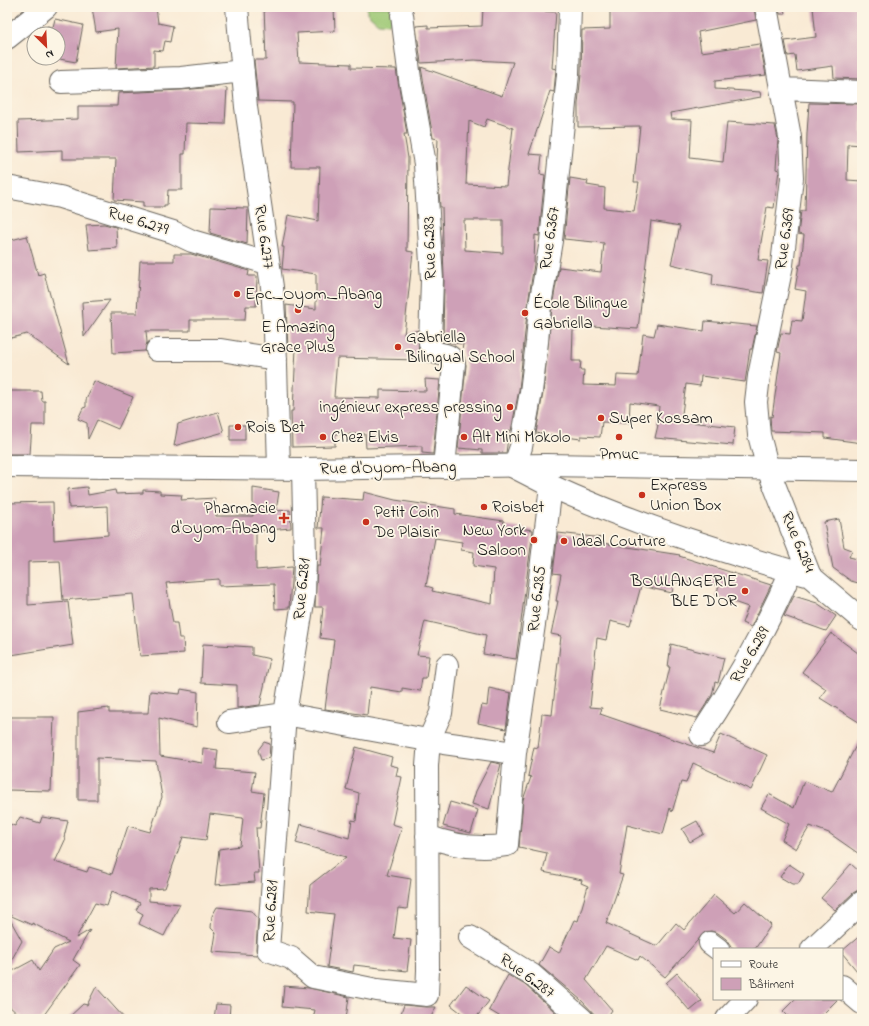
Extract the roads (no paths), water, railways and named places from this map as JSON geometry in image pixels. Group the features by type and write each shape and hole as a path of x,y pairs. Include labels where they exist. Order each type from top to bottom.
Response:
{"street":[{"path":"7,38 46,7"},
{"name":"Rue 6.277","path":"237,7 243,71 267,263 272,287 276,359 278,468"},
{"name":"Rue 6.367","path":"514,467 521,447 531,392 540,305 551,241 568,74 570,7"},
{"name":"Rue 6.369","path":"766,7 790,137 792,178 782,265 759,376 756,402 759,435 768,469"},
{"name":"Rue 6.283","path":"402,15 410,79 425,164 432,280 430,343 432,351 438,354 449,355 453,359 454,364 444,467"},
{"path":"61,82 180,78 243,71"},
{"path":"782,89 862,92"},
{"name":"Rue 6.279","path":"7,187 60,197 173,232 192,241 267,263"},
{"path":"157,350 221,350 276,359"},
{"name":"Rue d'Oyom-Abang","path":"7,466 303,469 616,466 862,470"},
{"path":"514,467 550,486 592,505 716,550 800,574"},
{"name":"Rue 6.281","path":"303,469 305,558 304,596 285,714 268,950 290,958 313,977 377,990 427,995 426,782 429,740 441,713 447,665"},
{"name":"Rue 6.284","path":"768,469 800,574 862,620"},
{"name":"Rue 6.285","path":"427,836 450,845 493,847 507,845 515,753 527,677 550,486"},
{"name":"Rue 6.289","path":"700,735 742,671 771,618 800,574"},
{"path":"229,722 285,714 429,740 515,753"},
{"path":"813,948 862,902"},
{"name":"Rue 6.287","path":"470,937 532,975 582,1019"},
{"path":"843,987 862,1003"},
{"path":"727,1019 745,1000"}],"place":[{"name":"Epc_Oyom_Abang","path":"237,294"},
{"name":"E Amazing Grace Plus","path":"298,310"},
{"name":"École Bilingue Gabriella","path":"525,313"},
{"name":"Gabriella Bilingual School","path":"398,347"},
{"name":"ingénieur express pressing","path":"510,407"},
{"name":"Super Kossam","path":"601,418"},
{"name":"Rois Bet","path":"238,427"},
{"name":"Chez Elvis","path":"323,437"},
{"name":"Alt Mini Mokolo","path":"464,437"},
{"name":"Pmuc","path":"619,437"},
{"name":"Express Union Box","path":"642,495"},
{"name":"Roisbet","path":"484,507"},
{"name":"Pharmacie d'Oyom-Abang","path":"284,518"},
{"name":"Petit Coin De Plaisir","path":"366,522"},
{"name":"New York Saloon","path":"534,540"},
{"name":"Ideal Couture","path":"564,541"},
{"name":"BOULANGERIE BLE D'OR","path":"745,591"}]}
